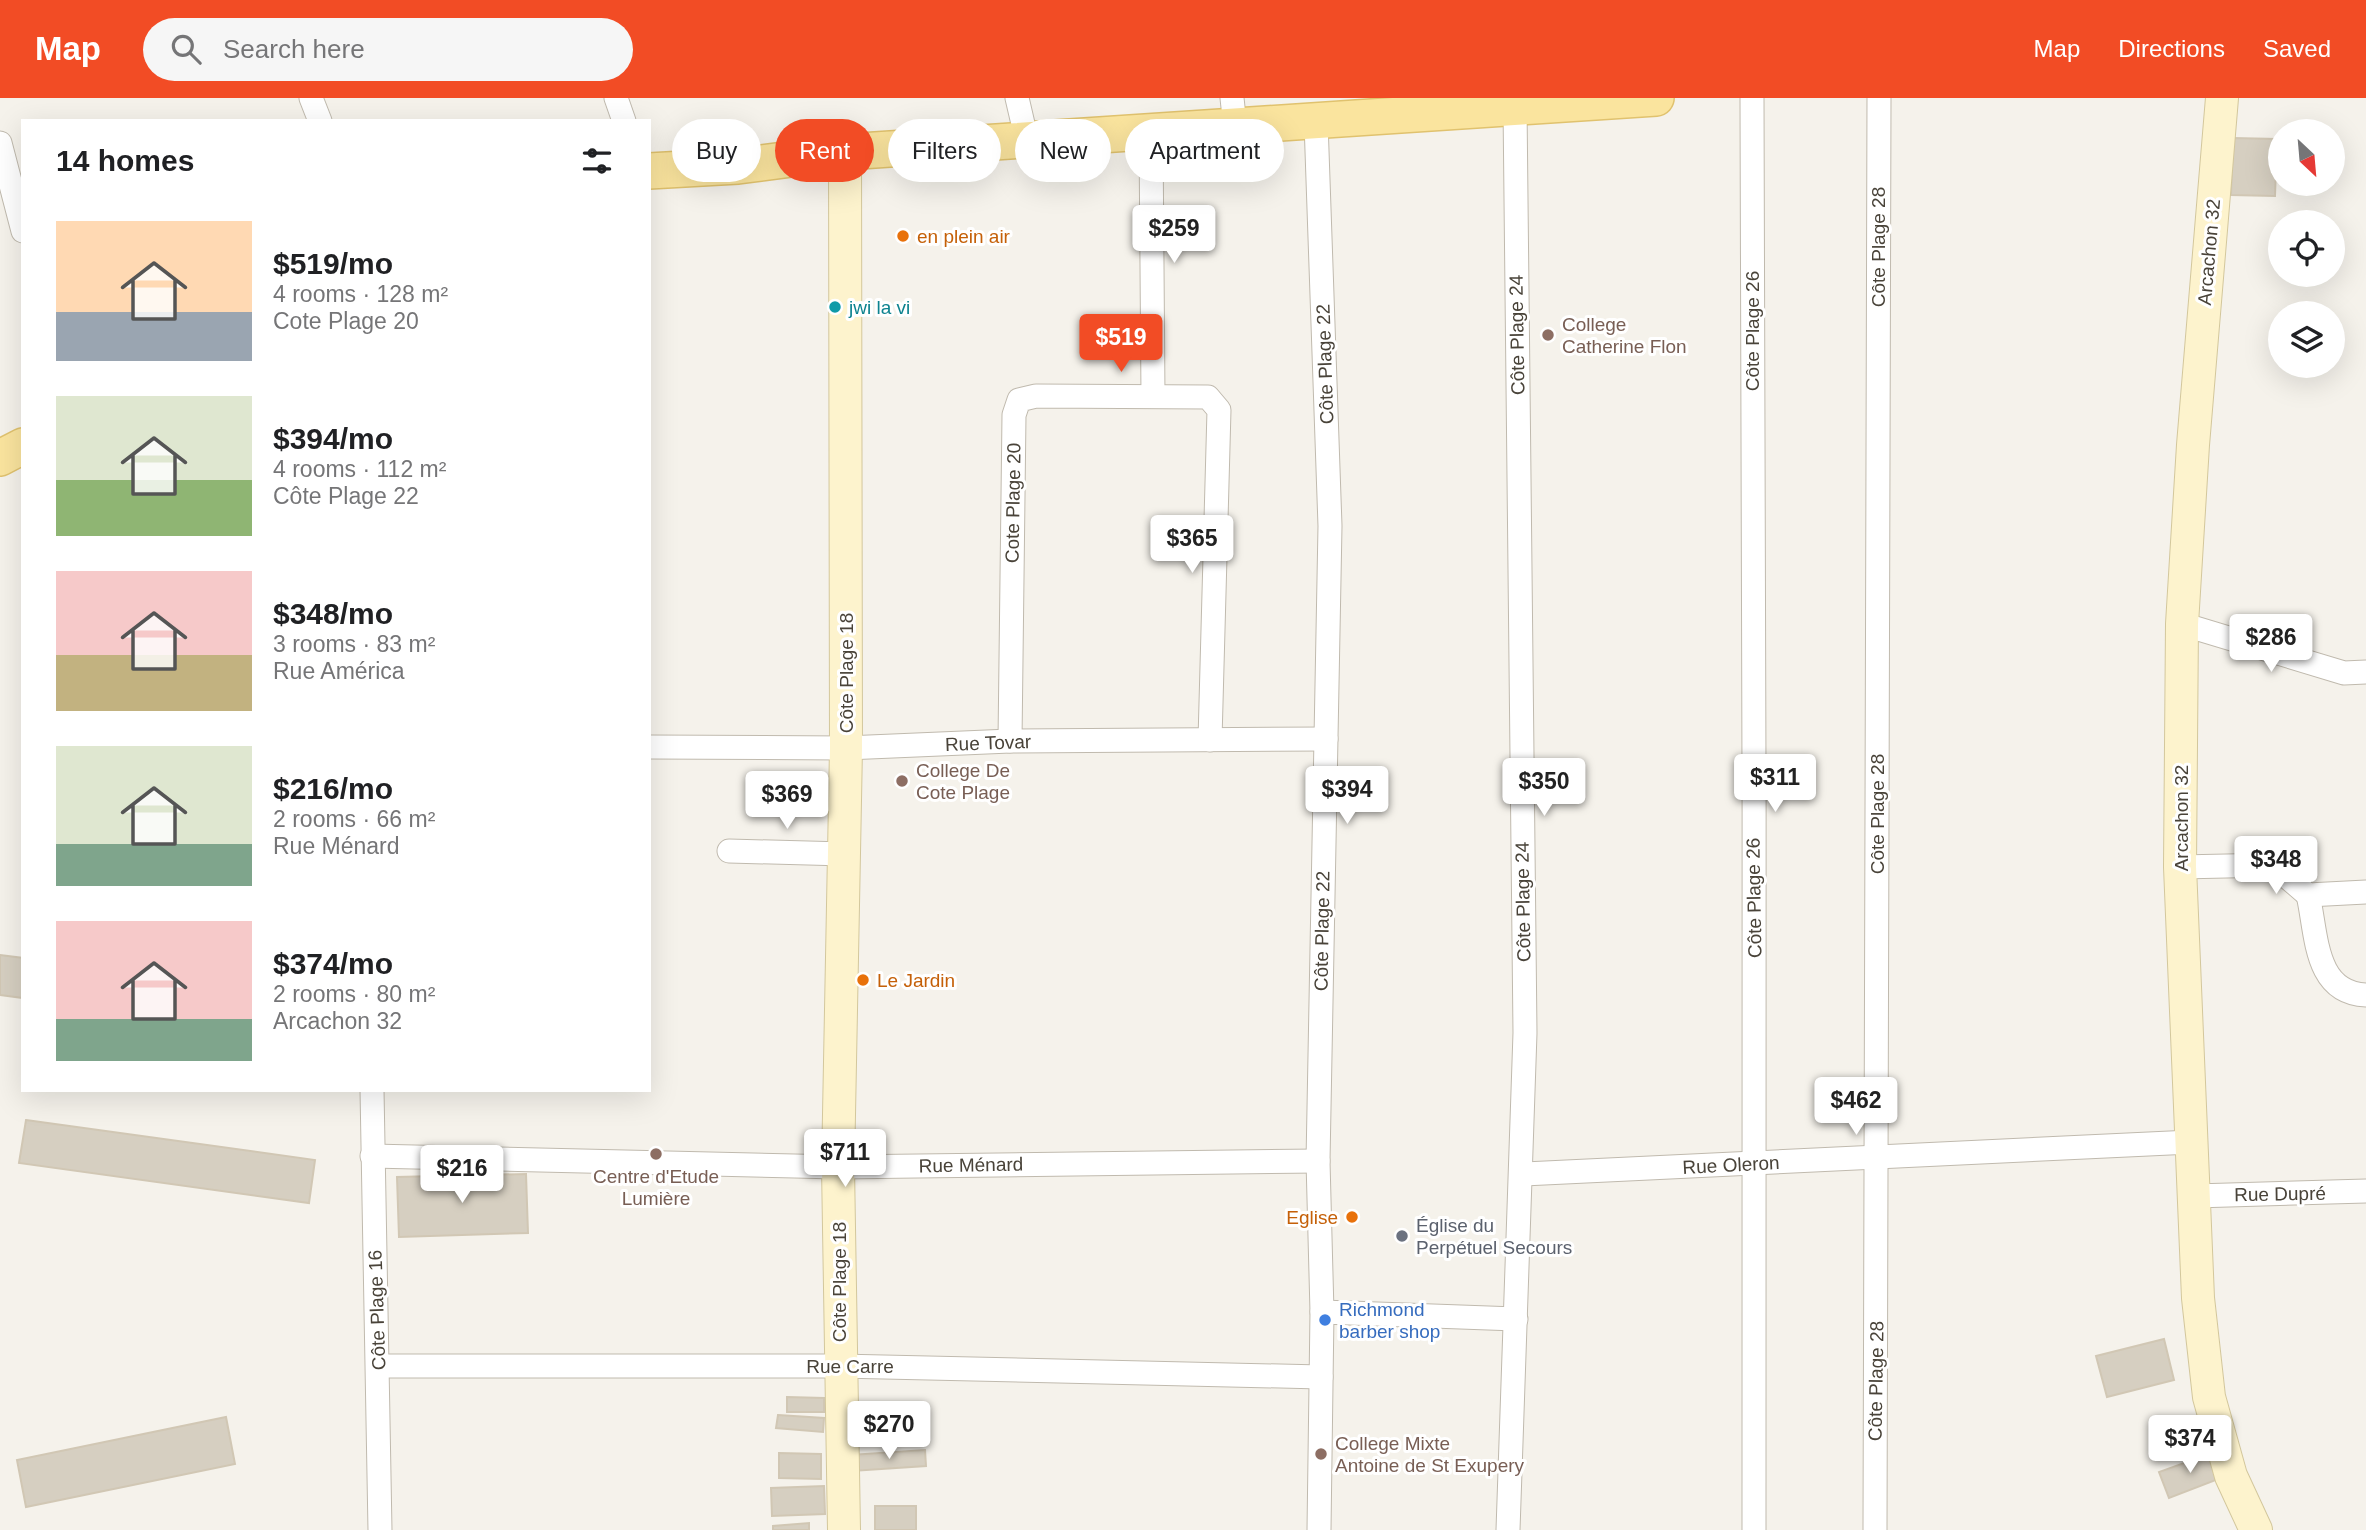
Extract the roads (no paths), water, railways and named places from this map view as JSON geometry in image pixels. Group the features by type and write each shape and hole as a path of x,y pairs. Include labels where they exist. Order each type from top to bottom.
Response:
{"main road":[{"path":"1207,119 1233,112 1316,122 1394,107 1515,106 1656,98"},
{"path":"874,150 1015,142"},
{"path":"651,171 775,161"},
{"path":"0,458 21,447"}],"street":[{"path":"311,98 319,119"},
{"path":"616,98 623,119"},
{"path":"1017,98 1022,119"},
{"name":"Côte Plage 26","path":"1752,98 1756,1163 1754,1530"},
{"name":"Côte Plage 28","path":"1875,1530 1879,98"},
{"name":"Arcachon 32","path":"2222,98 2194,431 2182,624 2180,867 2198,1298 2209,1397 2231,1476 2256,1530"},
{"name":"Côte Plage 24","path":"1508,1530 1525,1033 1515,106"},
{"name":"Côte Plage 22","path":"1316,122 1331,526 1318,1161 1322,1312 1319,1530"},
{"path":"0,143 21,223"},
{"name":"Côte Plage 18","path":"844,1530 839,1366 838,1167 846,748 845,182"},
{"path":"1151,182 1153,396"},
{"name":"Cote Plage 20","path":"1010,741 1016,407 1019,400 1027,397 1153,396 1208,397 1219,410 1210,740"},
{"path":"2182,624 2344,673 2366,672"},
{"name":"Rue Tovar","path":"651,747 846,748 1010,741 1326,739"},
{"path":"729,851 845,854"},
{"path":"2180,867 2273,864 2308,895 2324,972 2338,988 2366,995"},
{"path":"2308,895 2366,892"},
{"name":"Côte Plage 16","path":"372,1092 380,1530"},
{"name":"Rue Oleron","path":"1522,1174 2191,1142"},
{"name":"Rue Ménard","path":"372,1156 838,1167 1318,1161"},
{"name":"Rue Dupré","path":"2195,1196 2366,1191"},
{"path":"1322,1312 1516,1319"},
{"name":"Rue Carre","path":"379,1366 839,1366 1321,1377"}],"place":[{"name":"en plein air","path":"903,236"},
{"name":"jwi la vi","path":"835,307"},
{"name":"College Catherine Flon","path":"1548,335"},
{"name":"College De Cote Plage","path":"902,781"},
{"name":"Le Jardin","path":"863,980"},
{"name":"Centre d'Etude Lumière","path":"656,1154"},
{"name":"Eglise","path":"1352,1217"},
{"name":"Église du Perpétuel Secours","path":"1402,1236"},
{"name":"Richmond barber shop","path":"1325,1320"},
{"name":"College Mixte Antoine de St Exupery","path":"1321,1454"}]}
